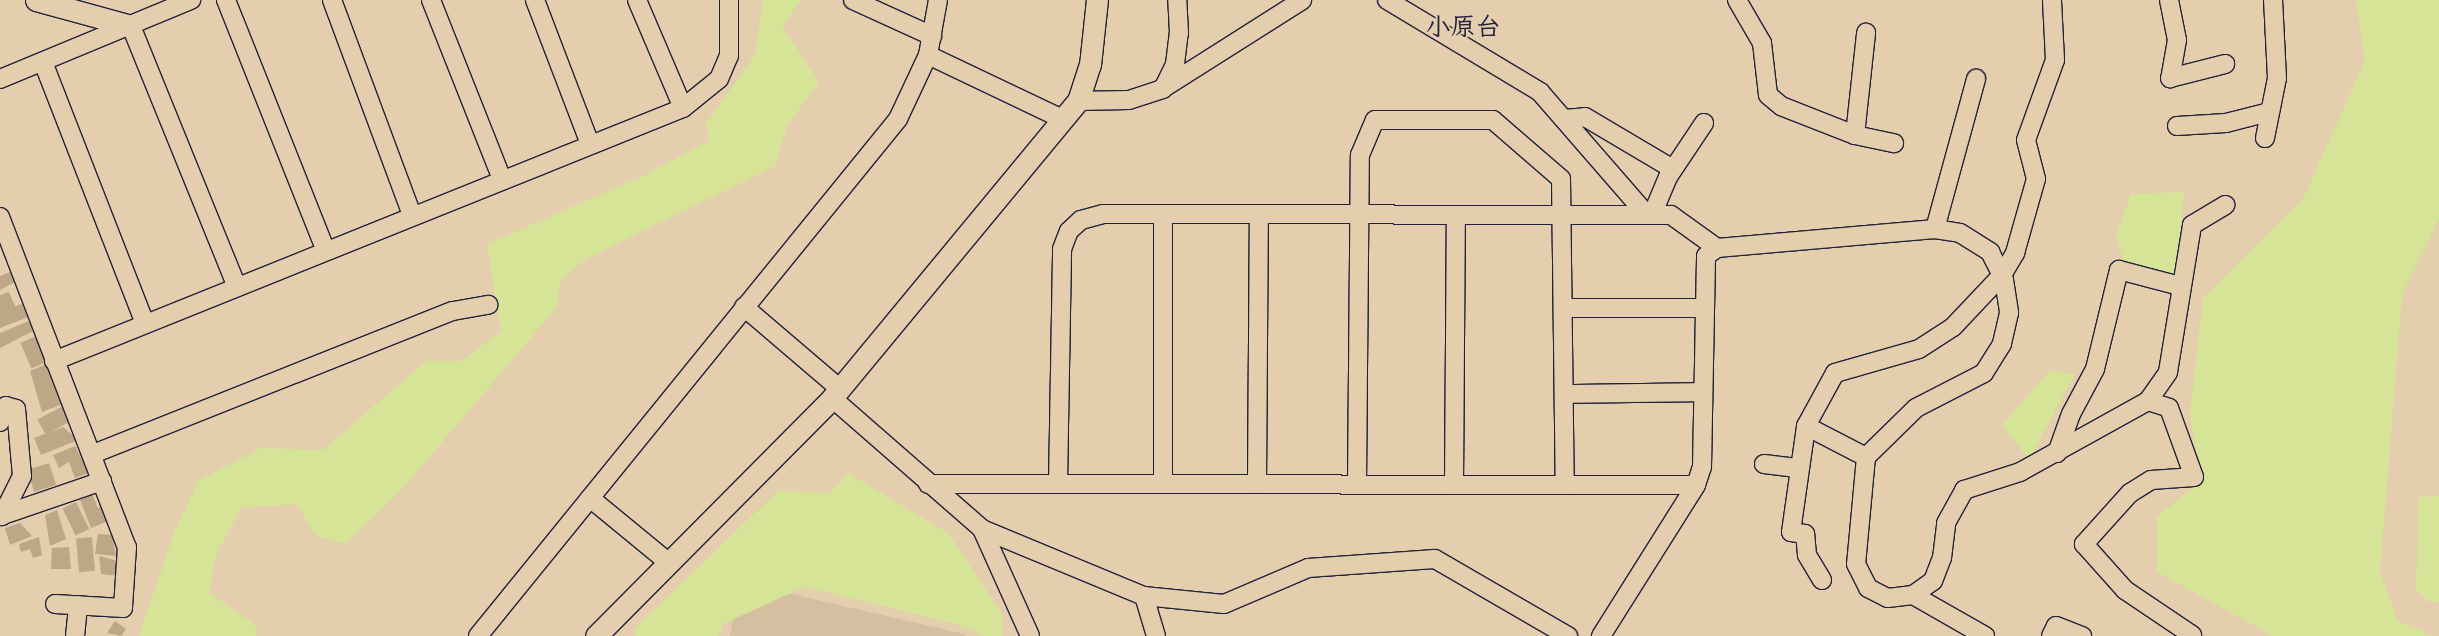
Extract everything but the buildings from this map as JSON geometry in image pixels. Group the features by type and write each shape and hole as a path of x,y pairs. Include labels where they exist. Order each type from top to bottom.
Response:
{"street":[{"path":"36,0 131,26"},
{"path":"0,79 192,0"},
{"path":"226,0 325,249"},
{"path":"332,0 412,214"},
{"path":"430,0 502,179"},
{"path":"535,0 590,144"},
{"path":"637,0 683,108"},
{"path":"54,361 412,214 683,108 719,80 729,56 729,0"},
{"path":"853,0 932,36"},
{"path":"478,636 898,119 928,55 938,0"},
{"path":"596,636 836,393 1078,101 1090,66 1097,0"},
{"path":"1162,89 1175,64 1180,33 1176,0"},
{"path":"1078,101 1129,100 1162,89 1302,0"},
{"path":"1388,0 1520,78 1564,120 1649,215"},
{"path":"1737,0 1762,43 1768,94 1781,106 1855,135 1894,143"},
{"path":"1822,580 1807,555 1805,534 1791,532 1797,468 1806,426 1835,373 1919,349 1953,327 2002,275 2015,254 2036,179 2026,140 2055,60 2052,0"},
{"path":"2169,0 2177,40 2170,78 2225,64"},
{"path":"2265,138 2277,78 2274,0"},
{"path":"131,26 237,287"},
{"path":"1855,135 1866,33"},
{"path":"928,55 1062,118"},
{"path":"43,62 145,323"},
{"path":"1935,228 1976,80"},
{"path":"2177,126 2226,123 2269,112"},
{"path":"1564,120 1585,117 1673,169"},
{"path":"1357,484 1360,155 1375,120 1493,120 1561,180 1563,215 1565,485"},
{"path":"1649,215 1673,169 1704,123"},
{"path":"1600,636 1696,485 1702,467 1703,308 1706,256 1717,248 1935,228 1960,233 1990,252 2002,275 2009,313 2002,344 1984,373 1916,408 1866,457 1856,564 1868,588 1888,598 1913,595 1933,582 1942,558 1946,523 1964,490 2020,472 2148,401 2168,372 2180,286 2192,225 2225,205"},
{"path":"1058,484 1062,248 1069,231 1081,220 1104,214 1259,217 1671,215 1717,248"},
{"path":"1163,215 1163,484"},
{"path":"1454,484 1456,216"},
{"path":"0,217 4,242 93,454 127,547 123,608 55,604"},
{"path":"1257,484 1259,217"},
{"path":"2057,453 2070,414 2095,369 2119,270 2180,286"},
{"path":"93,454 453,311 488,305"},
{"path":"744,307 836,393 928,484 982,529 1144,596 1224,604 1308,568 1435,559 1568,636"},
{"path":"1564,308 1703,308"},
{"path":"1565,394 1702,392"},
{"path":"2148,401 2169,408 2194,477 2151,480 2130,492 2084,544 2125,590 2192,635"},
{"path":"0,422 6,406 16,409 22,476 1,516"},
{"path":"1806,426 1866,457"},
{"path":"1764,464 1797,468"},
{"path":"1,516 102,481"},
{"path":"928,484 1696,485"},
{"path":"590,498 670,563"},
{"path":"982,529 1030,636"},
{"path":"1913,595 1985,636"},
{"path":"1144,596 1156,636"},
{"path":"75,636 78,605"},
{"path":"2051,636 2056,626 2082,636"}],"shaded area":[{"path":"770,589 964,634 965,636 730,636 733,617"}],"green space":[{"path":"763,0 801,0 782,26 819,82 787,126 775,166 585,260 560,281 557,307 405,486 345,544 315,535 297,504 241,508 215,558 209,593 255,624 256,636 139,636 174,533 199,480 261,448 323,450 426,361 461,361 501,332 487,244 641,177 709,141 706,124 755,55"},
{"path":"2356,0 2439,0 2439,219 2402,295 2380,572 2398,621 2434,636 2273,636 2157,572 2157,517 2201,481 2190,414 2203,298 2303,199 2365,61"},
{"path":"2184,192 2177,276 2124,263 2116,235 2131,194"},
{"path":"2049,371 2075,374 2029,459 2002,425"},
{"path":"848,473 949,534 1002,614 1002,636 984,636 959,625 804,587 725,623 718,636 636,636 634,629 778,491 830,493"},
{"path":"2439,496 2439,602 2429,602 2416,591 2419,497"}],"district":[{"name":"小原台","path":"1463,27"}]}
